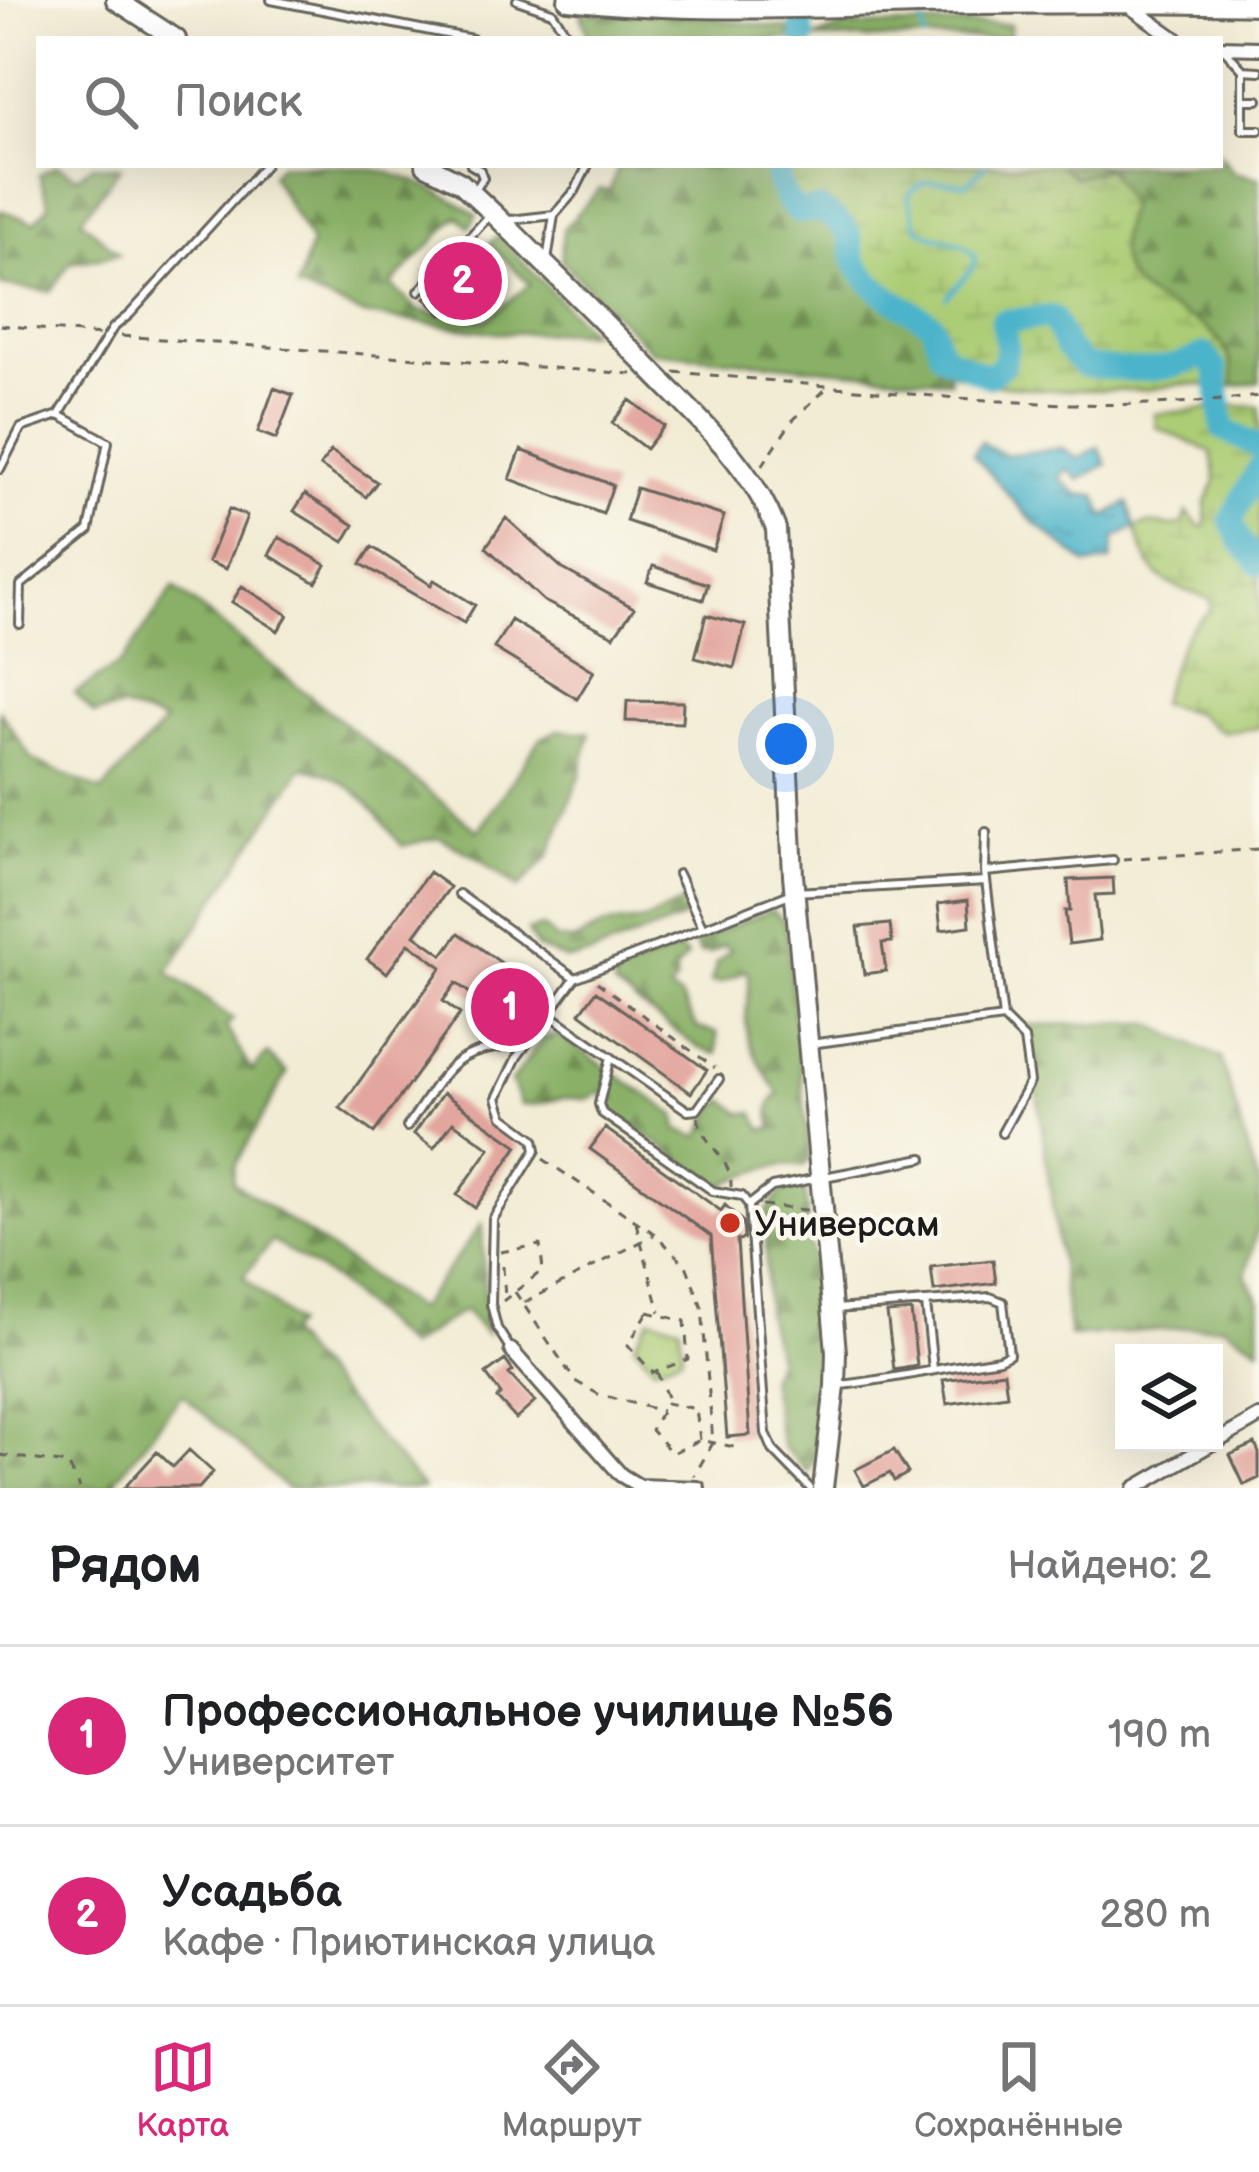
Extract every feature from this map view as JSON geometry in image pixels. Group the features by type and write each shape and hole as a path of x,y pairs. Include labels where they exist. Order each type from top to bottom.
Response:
{"street":[{"path":"568,0 766,8 1259,4"},
{"path":"119,1 172,36"},
{"path":"1124,2 1172,36"},
{"path":"1223,47 1259,48"},
{"path":"431,168 473,194 731,455 766,503 776,529 794,892 822,1177 836,1386 823,1488"},
{"path":"511,1350 621,1475 639,1487 698,1488"},
{"path":"1223,1438 1259,1417"},
{"path":"1135,1488 1198,1452"}],"lane":[{"path":"271,0 457,36"},
{"path":"517,0 552,12 568,36"},
{"path":"396,36 402,25"},
{"path":"1223,48 1244,70 1259,71"},
{"path":"1244,70 1243,130 1259,130"},
{"path":"1243,100 1258,100"},
{"path":"0,470 21,428 59,415 108,336 262,168"},
{"path":"473,194 483,178 474,168"},
{"path":"547,265 554,215 575,191 586,168"},
{"path":"419,291 462,245 497,217 554,215"},
{"path":"462,245 502,287"},
{"path":"20,624 21,585 89,530 108,442 59,415"},
{"path":"986,832 985,876 1003,1018 1024,1039 1030,1082 1002,1133"},
{"path":"511,1350 492,1310 497,1253 493,1219 534,1153 534,1139 503,1116 497,1098 502,1082 574,978 794,892 1113,860"},
{"path":"678,874 703,928"},
{"path":"459,894 574,978"},
{"path":"549,1013 688,1111 697,1110 719,1079"},
{"path":"810,1044 1003,1018"},
{"path":"407,1127 454,1061 482,1047 526,1045"},
{"path":"611,1057 599,1104 602,1113 713,1191 742,1196 748,1205 766,1433 773,1450 810,1488"},
{"path":"748,1205 772,1187 923,1158"},
{"path":"832,1309 990,1297 1003,1301 1009,1354 933,1369 919,1377 836,1386"},
{"path":"926,1304 933,1369"}],"path":[{"path":"0,325 639,373"},
{"path":"667,371 1117,405 1256,396"},
{"path":"759,470 791,421 830,386"},
{"path":"1113,860 1259,850"},
{"path":"586,974 707,1060 719,1079"},
{"path":"697,1110 698,1127 731,1175 731,1193"},
{"path":"534,1153 656,1234 686,1265 702,1307 713,1443 687,1488"},
{"path":"748,1205 810,1210"},
{"path":"636,1221 660,1315"},
{"path":"523,1304 656,1234"},
{"path":"492,1310 505,1300 543,1270 540,1245 497,1253 505,1300"},
{"path":"515,1292 575,1381 598,1394 662,1411"},
{"path":"648,1312 685,1321 688,1359 657,1372 628,1345 648,1312"},
{"path":"657,1372 670,1404"},
{"path":"700,1440 696,1409 666,1403 651,1430 672,1453 700,1440 734,1447"},
{"path":"0,1455 68,1464 80,1488"}],"green space":[{"path":"581,14 679,14 790,29 790,36 589,36"},
{"path":"1010,24 1010,36 821,36 845,26"},
{"path":"1223,158 1233,172 1259,178 1259,382 1233,386 1229,357 1216,337 1136,286 1124,268 1120,241 1129,204 1063,168 1223,168"},
{"path":"52,168 77,177 88,168 120,168 81,219 119,254 70,263 50,292 0,285 0,210 35,222 49,205 39,175"},
{"path":"277,168 361,168 428,187 477,215 470,227 458,216 391,285 419,311 442,315 465,310 485,321 530,284 489,243 498,236 590,332 500,333 365,315 297,288 311,243 271,175"},
{"path":"618,168 771,168 788,201 821,209 849,235 859,265 878,288 931,322 950,381 653,352 561,261 563,229 600,189 609,191"},
{"path":"777,168 1063,168 1075,178 1107,168 1129,204 1120,241 1123,268 1154,300 1216,337 1229,357 1233,386 1049,390 999,385 947,372 931,322 871,282 856,263 844,227 820,209 799,212"},
{"path":"1259,407 1259,728 1226,732 1196,713 1160,704 1182,644 1211,610 1210,599 1160,577 1135,528 1183,524 1187,512 1199,526 1206,526 1206,502 1216,481 1211,452 1156,427 1155,414"},
{"path":"174,587 478,831 540,739 558,730 590,733 580,776 549,856 518,888 439,837 402,846 347,785 302,768 168,972 233,1019 226,1027 252,1071 267,1054 287,1073 234,1167 233,1182 417,1310 482,1224 486,1334 464,1310 407,1347 333,1279 272,1241 243,1277 295,1324 287,1334 423,1488 286,1488 182,1394 115,1481 122,1488 0,1488 0,711 33,760 102,791 165,722 122,708 94,714 75,693 122,662"},
{"path":"683,902 689,905 687,917 567,960 537,948 528,931 543,927 556,939 573,941 605,925 644,921"},
{"path":"771,910 785,921 810,1159 804,1166 771,1167 720,1186 607,1108 603,1091 586,1099 521,1105 511,1082 543,1038 559,1035 676,1115 678,1130 700,1137 715,1107 726,1100 741,1113 754,1113 763,1130 773,1127 770,1109 779,1094 749,1040 748,970 720,983 711,982 717,962 731,950 723,945 711,953 700,953 693,942"},
{"path":"678,949 687,956 669,991 680,997 697,1028 717,1033 717,1054 699,1048 614,987 615,975"},
{"path":"1149,1023 1221,1058 1259,1186 1259,1222 1246,1275 1259,1300 1259,1348 1221,1325 1070,1337 1028,1025"},
{"path":"804,1184 820,1343 814,1460 808,1472 782,1446 769,1379 777,1357 766,1313 766,1212 782,1192"},
{"path":"650,1318 680,1325 682,1356 654,1367 634,1344"}],"water":[{"path":"981,442 1005,455 1061,448 1079,459 1098,447 1107,464 1079,480 1068,469 1059,478 1078,494 1097,496 1104,517 1128,502 1135,528 1115,538 1111,561 1087,565 1029,518 973,454"}],"building":[{"path":"461,263 499,300 483,316 473,305 453,304 442,315 425,298"},
{"path":"274,388 293,395 276,439 258,432"},
{"path":"630,400 664,426 646,449 612,423"},
{"path":"521,450 613,485 603,514 510,479"},
{"path":"331,451 377,482 366,497 320,466"},
{"path":"636,488 724,516 713,550 626,521"},
{"path":"305,494 354,525 344,542 294,511"},
{"path":"229,509 247,516 226,569 208,562"},
{"path":"506,518 563,569 634,608 614,636 544,601 486,547"},
{"path":"279,537 326,565 316,583 269,555"},
{"path":"372,547 431,585 434,580 475,605 464,623 361,564"},
{"path":"653,566 708,584 703,600 647,582"},
{"path":"242,586 288,615 278,631 232,602"},
{"path":"706,615 745,625 734,668 695,658"},
{"path":"511,620 594,671 577,699 494,648"},
{"path":"627,701 683,702 682,723 626,721"},
{"path":"429,872 450,887 415,935 443,955 459,933 541,991 516,1026 456,983 443,1001 460,1014 374,1133 340,1108 442,967 409,943 387,973 367,959"},
{"path":"1113,878 1114,894 1095,895 1100,940 1069,944 1068,880"},
{"path":"968,900 970,926 941,930 938,904"},
{"path":"890,924 892,942 882,943 886,971 864,974 858,927"},
{"path":"596,991 707,1070 691,1093 580,1013"},
{"path":"443,1093 518,1146 475,1208 457,1195 490,1148 453,1122 434,1148 414,1134"},
{"path":"605,1128 721,1211 725,1205 743,1222 744,1239 737,1240 750,1435 727,1437 711,1236 590,1149"},
{"path":"993,1260 996,1283 934,1291 931,1267"},
{"path":"911,1311 917,1366 894,1370 887,1313"},
{"path":"505,1360 513,1371 509,1374 535,1402 516,1419 497,1398 501,1394 486,1374"},
{"path":"1004,1372 1007,1395 947,1404 943,1380"},
{"path":"1255,1444 1259,1478 1244,1485 1230,1455"},
{"path":"189,1450 213,1472 199,1488 124,1488 157,1452 173,1467"},
{"path":"894,1450 908,1473 894,1481 890,1473 864,1486 855,1470"}],"waterway":[{"path":"800,0 803,36"},
{"path":"923,22 925,36"},
{"path":"781,168 777,178 788,202 799,212 821,209 840,224 863,273 889,297 931,322 942,355 988,376 1003,365 1007,347 1002,321 1052,317 1066,347 1084,366 1160,369 1205,354 1216,370 1223,429 1259,447"},
{"path":"947,297 976,259 957,243 917,227 908,197 926,182 966,184 983,168"},
{"path":"1259,468 1231,520 1259,564"}],"place":[{"name":"Усадьба","path":"463,281"},
{"name":"Профессиональное училище №56","path":"510,1007"},
{"name":"Универсам","path":"730,1223"}]}
